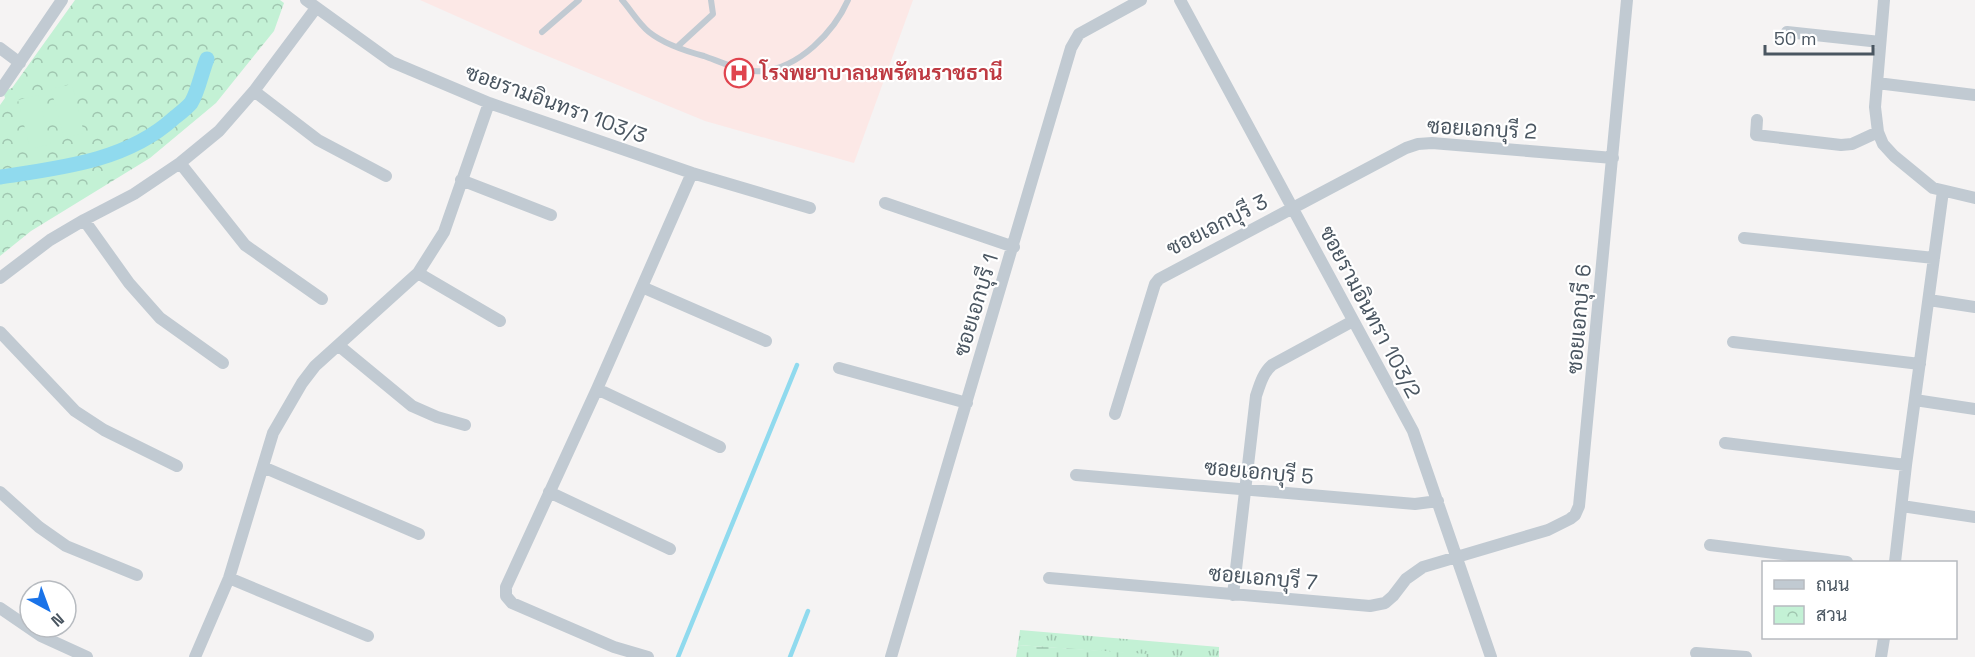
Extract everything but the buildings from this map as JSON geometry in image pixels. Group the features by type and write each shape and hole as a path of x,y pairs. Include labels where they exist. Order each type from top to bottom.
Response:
{"street":[{"path":"0,91 62,0"},
{"name":"ซอยเอกบุรี 1","path":"891,657 1075,39 1079,34 1141,0"},
{"name":"ซอยรามอินทรา 103/2","path":"1180,0 1413,432 1491,657"},
{"name":"ซอยเอกบุรี 6","path":"1458,558 1560,525 1575,515 1579,506 1628,0"},
{"path":"1884,0 1875,107 1878,132 1883,144 1933,188 1975,198"},
{"path":"0,278 51,240 134,194 180,163 219,131 254,91 311,4"},
{"name":"ซอยรามอินทรา 103/3","path":"311,4 392,62 489,103 693,173 810,208"},
{"path":"1787,32 1880,42"},
{"path":"0,48 20,63"},
{"path":"1877,83 1975,95"},
{"path":"254,91 318,140 386,176"},
{"path":"195,657 229,579 273,433 302,383 315,366 418,273 444,232 489,103"},
{"path":"1757,120 1756,135 1821,144 1852,144 1878,132"},
{"name":"ซอยเอกบุรี 2","path":"1292,208 1418,144 1432,143 1613,158"},
{"path":"180,163 245,245 322,299"},
{"path":"648,657 614,646 512,603 506,596 506,587 693,173"},
{"path":"461,180 550,215"},
{"path":"1895,561 1943,190"},
{"path":"885,203 1014,247"},
{"name":"ซอยเอกบุรี 3","path":"1116,414 1155,284 1159,279 1292,208"},
{"path":"84,220 129,283 160,318 223,363"},
{"path":"1744,238 1934,258"},
{"path":"418,273 500,321"},
{"path":"642,287 765,341"},
{"path":"1929,300 1975,307"},
{"path":"1233,595 1256,396 1267,370 1353,321"},
{"path":"0,332 75,411 104,430 177,466"},
{"path":"1733,342 1920,364"},
{"path":"338,345 412,405 437,417 465,425"},
{"path":"839,368 967,403"},
{"path":"597,389 720,447"},
{"path":"1915,400 1975,409"},
{"path":"1725,443 1906,465"},
{"path":"263,467 420,534"},
{"name":"ซอยเอกบุรี 5","path":"1076,476 1415,504 1438,501"},
{"path":"0,492 39,527 66,546 137,576"},
{"path":"549,492 670,549"},
{"path":"1902,506 1975,517"},
{"path":"1710,545 1839,561"},
{"name":"ซอยเอกบุรี 7","path":"1049,578 1370,606 1385,603 1413,573 1423,567 1458,558"},
{"path":"229,579 368,636"},
{"path":"0,608 40,636 87,657"},
{"path":"1881,657 1884,639"},
{"path":"1696,653 1746,657"}],"lane":[{"path":"542,32 579,0"},
{"path":"634,0 624,3 648,32 677,47 760,72 774,69 800,56 822,37 842,14 848,0"},
{"path":"677,47 713,14 711,0"}],"shaded area":[{"name":"โรงพยาบาลนพรัตนราชธานี","path":"420,0 913,0 854,163 705,121 528,48"}],"green space":[{"path":"75,0 280,0 284,3 274,31 216,103 150,158 31,231 0,256 0,105 5,98 3,91 12,88"},
{"path":"72,84 84,133 64,138 51,89"},
{"path":"38,95 51,144 30,149 18,100"},
{"path":"1020,630 1219,647 1219,657 1178,657 1018,645"},
{"path":"1018,645 1177,656 1178,657 1016,657"}],"waterway":[{"path":"0,177 92,160 114,153 155,133 191,103 207,59"},
{"path":"678,657 797,365"},
{"path":"790,657 808,611"}],"place":[{"name":"โรงพยาบาลนพรัตนราชธานี","path":"739,73"}]}
